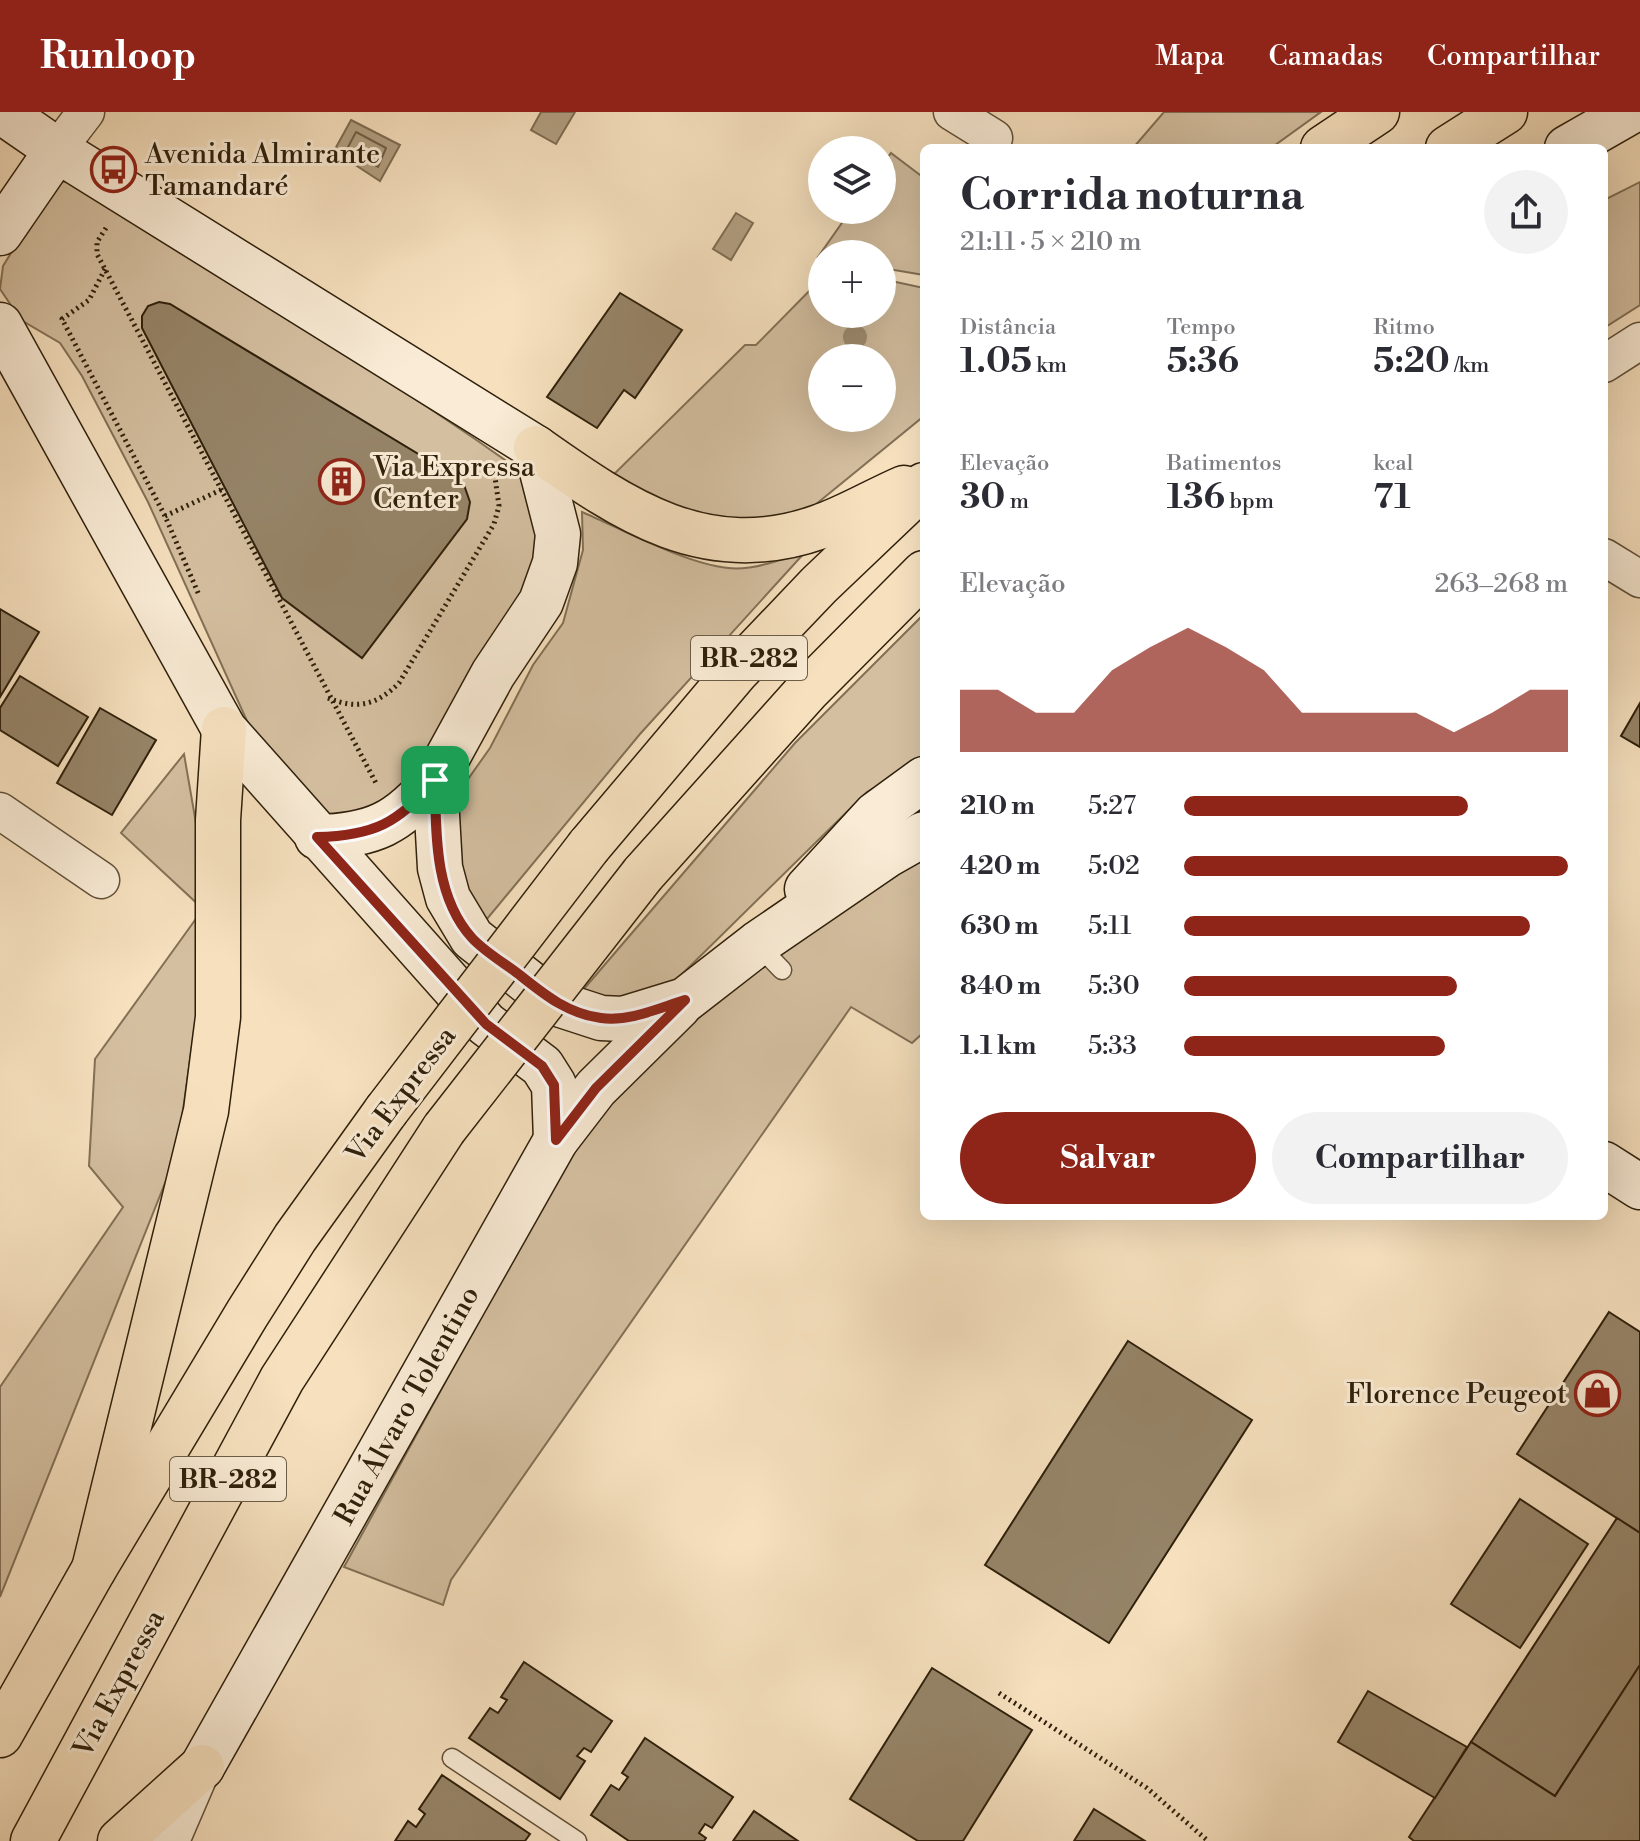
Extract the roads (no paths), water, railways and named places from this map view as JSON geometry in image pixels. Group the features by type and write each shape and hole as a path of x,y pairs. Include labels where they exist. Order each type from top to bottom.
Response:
{"highway":[{"path":"1329,144 1377,112"},
{"path":"1454,144 1505,112"},
{"path":"536,448 592,487 643,516 695,537 758,539 818,527 920,480"},
{"name":"Via Expressa","path":"0,1735 94,1569 255,1301 386,1111 589,846 736,672 819,585 920,489"},
{"name":"Via Expressa","path":"33,1841 282,1379 335,1290 444,1129 643,874 807,691 920,577"},
{"path":"94,1569 206,1111 218,1017 218,820 224,729"},
{"path":"120,1841 202,1767"}],"main road":[{"path":"2,112 57,150 536,448 558,534 555,563 541,602 493,674 435,780 413,807 384,826 351,836 317,837"},
{"path":"1574,144 1630,112"},
{"path":"0,233 57,150"},
{"path":"0,325 224,729 486,1024 542,1066 554,1085 556,1140"},
{"path":"435,780 440,868 448,898 472,938 555,1003 601,1018 623,1019 685,1000 770,957 887,855 920,836"},
{"path":"770,957 876,814 920,782"},
{"name":"Rua Álvaro Tolentino","path":"202,1767 556,1140 596,1088 685,1000"},
{"path":"1608,1167 1640,1187"}],"street":[{"path":"57,150 86,112"},
{"path":"952,112 994,138"},
{"path":"1608,361 1640,341"},
{"path":"1608,559 1640,579"},
{"path":"0,811 101,880"},
{"name":"Rua Álvaro Tolentino","path":"171,1841 202,1767"}],"lane":[{"path":"452,1758 577,1841"}],"water":[{"path":"541,112 575,112 556,144 531,130"},
{"path":"351,120 400,145 380,181 334,151"},
{"path":"736,213 753,223 731,260 713,249"}],"place":[{"name":"Avenida Almirante Tamandaré","path":"114,169"},
{"name":"Via Expressa Center","path":"342,482"},
{"name":"Florence Peugeot","path":"1598,1393"}]}
